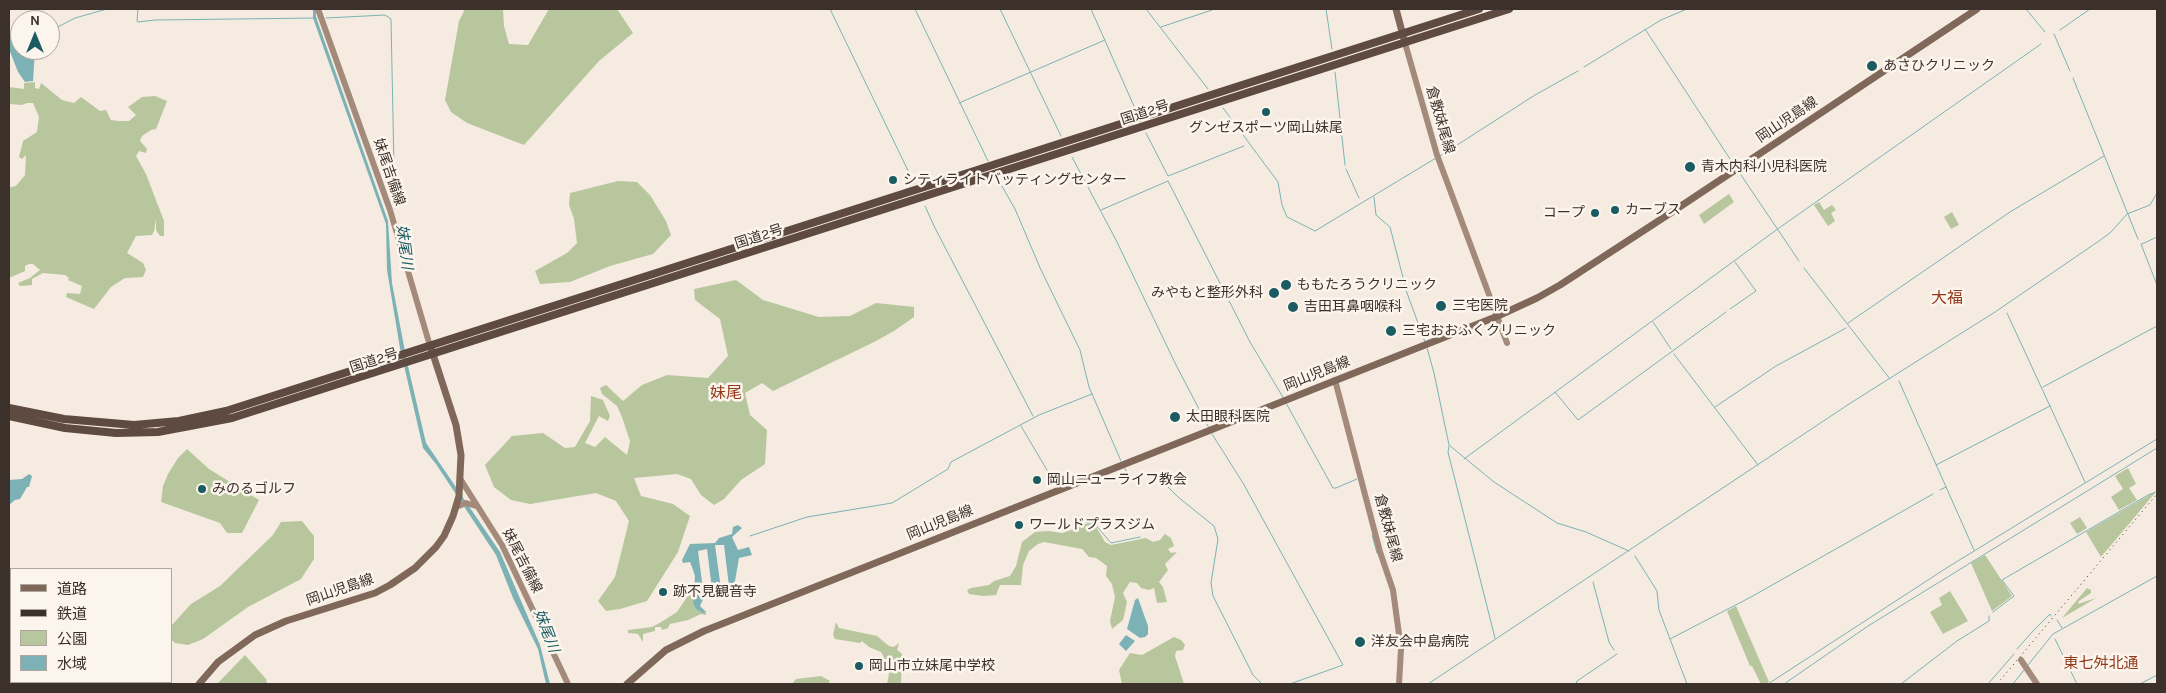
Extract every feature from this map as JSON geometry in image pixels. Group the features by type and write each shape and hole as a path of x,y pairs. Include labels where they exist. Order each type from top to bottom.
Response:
{"highway":[{"name":"国道2号","path":"9,408 64,419 134,425 178,422 250,404 1479,9"},
{"name":"国道2号","path":"9,416 93,432 158,432 232,418 1509,9"}],"main road":[{"name":"妹尾吉備線","path":"318,9 390,210 430,346"},
{"path":"1396,9 1405,43"},
{"name":"岡山児島線","path":"627,684 656,657 690,637 1498,316 1560,285 1977,9"},
{"name":"倉敷妹尾線","path":"1405,43 1438,157 1507,343"},
{"name":"岡山児島線","path":"199,684 218,662 255,634 286,621 375,593 403,578 436,547 449,526 456,508 461,480 462,455 460,439 430,346"},
{"name":"倉敷妹尾線","path":"1335,380 1380,552 1393,590 1401,649 1399,684"},
{"name":"妹尾吉備線","path":"461,480 502,545 568,684"},
{"path":"456,508 466,503 477,507"},
{"path":"2024,664 2037,684"}],"green space":[{"path":"465,9 503,9 504,26 509,44 528,45 549,9 617,9 633,33 599,61 524,145 467,123 451,112 445,100 459,21"},
{"path":"35,82 35,88 39,89 41,83 62,100 74,103 81,97 100,111 106,110 111,120 129,121 136,115 128,107 142,97 155,96 167,101 156,129 142,136 140,141 147,149 146,153 139,151 136,156 146,174 164,221 164,236 160,236 156,230 156,219 152,235 136,236 127,253 143,263 146,270 143,277 125,278 111,287 94,309 66,297 67,293 80,294 82,286 68,280 69,278 65,275 43,273 32,279 32,285 20,286 18,283 30,278 40,270 33,264 29,264 25,266 25,271 9,278 9,190 11,187 16,186 25,175 26,155 22,159 19,157 23,141 37,132 39,117 33,103 22,105 9,104 9,87 24,89 24,83"},
{"path":"618,181 637,182 650,195 666,221 671,235 653,254 610,266 570,282 540,284 535,271 567,253 577,243 574,219 569,205 570,193"},
{"path":"1729,194 1734,202 1704,224 1699,215"},
{"path":"1819,202 1824,210 1832,205 1836,210 1831,213 1835,221 1828,226 1814,205"},
{"path":"1952,212 1959,225 1951,229 1944,217"},
{"path":"736,280 763,300 819,317 850,316 876,303 914,307 914,317 874,342 773,391 762,383 745,393 750,415 767,430 765,464 741,480 724,499 714,505 701,495 691,479 677,474 634,478 641,496 673,504 690,516 678,552 647,601 606,611 598,601 615,577 629,521 616,501 596,493 530,504 511,500 494,487 485,465 512,436 543,433 565,448 575,447 590,421 591,396 603,400 610,416 608,421 599,416 585,443 595,447 605,437 627,455 630,441 622,417 617,406 602,394 600,388 606,385 623,401 642,385 667,375 708,378 728,356 720,319 695,300 694,289"},
{"name":"みのるゴルフ","path":"187,449 209,469 259,500 242,533 227,533 220,523 161,502 163,486 168,474 178,458"},
{"path":"2128,468 2136,484 2129,488 2137,500 2119,510 2111,497 2123,489 2115,476"},
{"path":"2155,493 2101,557 2086,532"},
{"path":"2080,517 2087,528 2077,534 2070,523"},
{"path":"1078,519 1086,524 1092,523 1095,525 1105,542 1111,545 1146,538 1153,542 1160,540 1165,534 1171,538 1174,546 1168,549 1171,553 1177,552 1165,564 1168,570 1159,582 1163,587 1167,602 1157,603 1154,588 1149,590 1141,588 1137,583 1130,582 1123,593 1127,602 1123,620 1112,629 1110,621 1115,597 1112,584 1106,576 1107,566 1096,558 1089,557 1082,549 1044,542 1029,551 1023,565 1021,585 1000,585 996,595 969,594 967,590 971,588 989,585 994,581 1010,576 1016,566 1022,542 1035,532 1049,531 1062,533 1080,527"},
{"path":"302,521 314,536 314,559 301,579 248,607 203,639 188,645 175,643 172,640 172,625 191,604 220,586 273,535 281,522"},
{"path":"1985,555 2012,596 1992,611 1971,563"},
{"path":"2087,588 2091,590 2091,593 2079,601 2078,604 2096,598 2062,618"},
{"path":"1950,591 1968,621 1943,634 1930,612 1942,605 1939,598"},
{"path":"694,593 693,603 696,609 706,612 706,615 701,614 688,620 670,624 668,628 662,630 661,627 655,627 655,631 643,634 643,642 638,634 628,633 628,630 652,627 663,621 677,612 687,597"},
{"path":"1736,606 1769,682 1765,684 1761,684 1752,666 1750,666 1727,611"},
{"path":"836,622 839,628 877,636 889,646 894,647 899,643 897,650 902,654 901,684 887,684 888,665 881,652 869,647 862,641 860,643 835,639 833,635"},
{"path":"1174,637 1181,640 1185,645 1183,650 1176,651 1175,656 1184,684 1122,684 1119,670 1130,653 1142,655"},
{"path":"245,655 266,679 267,684 217,684"},
{"path":"821,676 830,681 828,684 792,684 796,679"}],"water":[{"name":"妹尾川","path":"313,9 316,9 316,17 388,221 392,283 407,362 426,443 500,552 540,645 550,684 546,684 538,649 513,598 496,555 436,464 423,448 400,348 387,270 386,224 313,18"},
{"path":"13,60 34,60 33,81 25,82"},
{"path":"29,474 32,476 29,487 27,487 20,499 15,500 9,505 9,480 22,479"},
{"path":"738,525 742,528 732,537 738,550 749,547 752,555 739,558 735,581 738,587 729,586 724,545 715,545 721,589 715,592 712,589 707,549 698,551 704,597 700,606 706,612 703,613 696,609 693,603 695,576 692,567 690,562 683,563 682,560 690,544 715,543 719,538 732,534 733,527"},
{"path":"1138,598 1148,626 1148,634 1140,638 1127,629 1135,600"},
{"path":"1126,635 1135,641 1126,651 1119,644"},
{"path":"94,683 95,684 48,684"}],"waterway":[{"path":"60,26 75,18 107,9"},
{"path":"138,9 138,22 155,20 317,18"},
{"path":"830,9 914,183"},
{"path":"915,9 988,161"},
{"path":"1000,9 1061,136"},
{"path":"1091,9 1137,113"},
{"path":"1146,9 1208,89"},
{"path":"1161,27 1215,9"},
{"path":"1326,9 1332,49"},
{"path":"1584,67 1661,20 1687,9"},
{"path":"2026,9 2045,32"},
{"path":"2060,30 2090,9"},
{"path":"326,18 385,15 391,19 394,167"},
{"path":"1645,29 1734,165"},
{"path":"2054,34 2070,71"},
{"path":"959,103 1105,40"},
{"path":"1464,459 1779,228 2041,44"},
{"path":"1440,156 1535,95 1578,71"},
{"path":"1335,72 1345,165"},
{"path":"2073,78 2138,239"},
{"path":"1223,108 1278,182 1282,205 1287,217 1315,231 1436,158"},
{"path":"1146,133 1168,176 1244,146"},
{"path":"1848,323 2010,212 2104,156"},
{"path":"1072,157 1116,240 1176,365 1209,428"},
{"path":"1346,169 1359,198"},
{"path":"1739,172 1799,261"},
{"path":"395,175 395,208"},
{"path":"999,181 1015,209 1041,270 1080,350 1089,387 1121,461"},
{"path":"1101,210 1168,181 1250,342 1284,399"},
{"path":"1428,684 1849,404 1995,312 2099,241 2111,232 2127,214 2150,205 2157,193"},
{"path":"1374,197 1376,215 1390,227 1407,293 1425,342"},
{"path":"925,206 1033,416"},
{"path":"2142,244 2157,237"},
{"path":"2141,244 2157,285"},
{"path":"1730,309 1756,291 1735,262"},
{"path":"1804,268 1890,379"},
{"path":"1555,392 1578,420 1726,312"},
{"path":"2007,313 2085,482"},
{"path":"1653,322 1671,349"},
{"path":"2043,387 2157,326"},
{"path":"1715,407 1776,366 1846,328"},
{"path":"1427,348 1449,445 1494,482 1557,523 1586,532 1629,551"},
{"path":"1674,354 1758,465"},
{"path":"1899,381 1974,550"},
{"path":"750,536 807,517 892,503 948,469 951,462 1039,415 1092,394"},
{"path":"1286,403 1333,488 1357,479"},
{"path":"1936,465 2050,406"},
{"path":"1021,426 1057,487"},
{"path":"1212,434 1243,483 1343,665 1290,684"},
{"path":"1768,684 1948,567 2157,439"},
{"path":"1449,446 1448,452 1495,638"},
{"path":"1784,684 1868,626 2157,448"},
{"path":"1124,467 1130,478 1146,473 1154,473 1178,497 1214,526 1218,539 1211,583 1213,596 1253,675 1262,684"},
{"path":"1940,490 1946,487"},
{"path":"1993,612 2014,596 2002,580 2156,492"},
{"path":"1670,639 1751,597 1933,494"},
{"path":"1077,516 1087,523 1094,523 1111,543 1140,537"},
{"path":"1372,535 1377,553"},
{"path":"1635,556 1657,591 1659,610 1687,684"},
{"path":"2028,665 2053,634 2157,576"},
{"path":"1593,582 1609,642 1614,650"},
{"path":"2017,649 2050,614 2051,616"},
{"path":"1901,684 1957,641 1989,621 1989,616"},
{"path":"2057,620 2062,628"},
{"path":"2055,639 2077,684"},
{"path":"1576,684 1577,681 1617,654"},
{"path":"1988,684 2014,654"},
{"path":"2013,684 2024,670"},
{"path":"2140,684 2157,675"}],"railway":[{"path":"1997,684 2157,494"}],"place":[{"name":"あさひクリニック","path":"1872,66"},
{"name":"グンゼスポーツ岡山妹尾","path":"1266,112"},
{"name":"青木内科小児科医院","path":"1690,167"},
{"name":"シティライトバッティングセンター","path":"893,180"},
{"name":"カーブス","path":"1615,210"},
{"name":"コープ","path":"1595,213"},
{"name":"ももたろうクリニック","path":"1286,285"},
{"name":"みやもと整形外科","path":"1274,293"},
{"name":"三宅医院","path":"1441,306"},
{"name":"吉田耳鼻咽喉科","path":"1293,307"},
{"name":"三宅おおふくクリニック","path":"1391,331"},
{"name":"太田眼科医院","path":"1175,417"},
{"name":"岡山ニューライフ教会","path":"1037,480"},
{"name":"みのるゴルフ","path":"202,489"},
{"name":"ワールドプラスジム","path":"1019,525"},
{"name":"跡不見観音寺","path":"663,592"},
{"name":"洋友会中島病院","path":"1360,642"},
{"name":"岡山市立妹尾中学校","path":"859,666"}],"district":[{"name":"大福","path":"1947,298"},
{"name":"妹尾","path":"726,393"},
{"name":"東七舛北通","path":"2101,664"}]}
